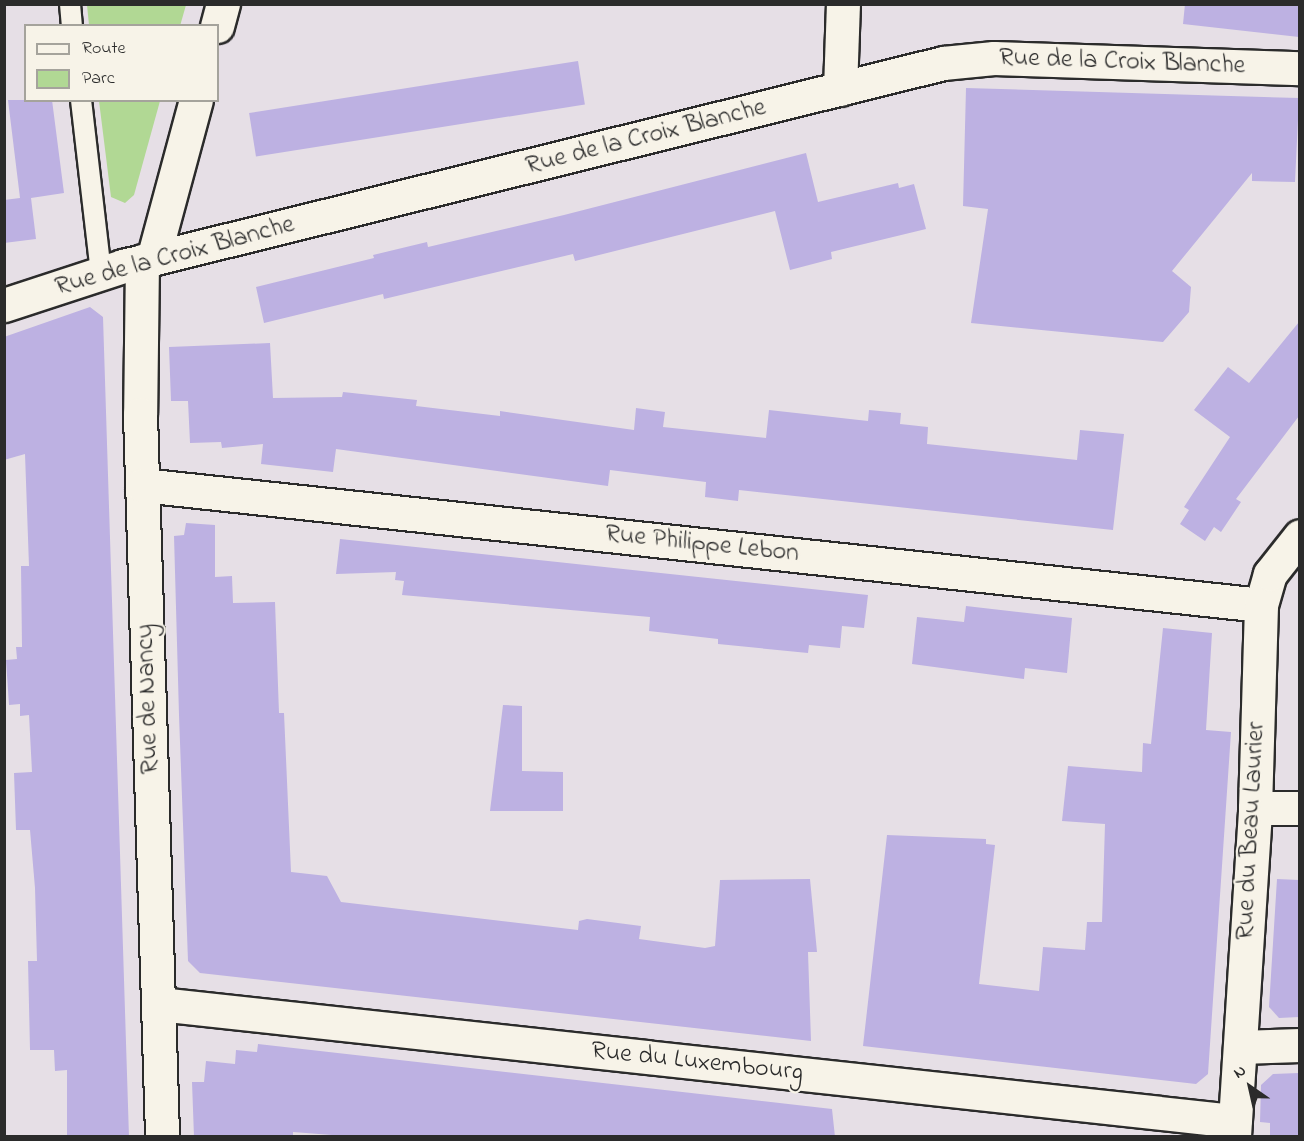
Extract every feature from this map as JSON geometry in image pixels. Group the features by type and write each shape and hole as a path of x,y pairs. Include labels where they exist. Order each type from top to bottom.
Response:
{"street":[{"path":"218,24 223,4"},
{"path":"840,89 843,4"},
{"name":"Rue de la Croix Blanche","path":"4,305 101,272 147,260 943,63 994,58 1299,68"},
{"name":"Rue de Nancy","path":"162,1137 142,485 147,260 195,102"},
{"name":"Rue Philippe Lebon","path":"142,485 1261,605"},
{"name":"Rue du Beau Laurier","path":"1235,1129 1255,808 1261,605 1270,574 1299,536"},
{"path":"1255,808 1299,808"},
{"name":"Rue du Luxembourg","path":"159,1004 1235,1129"},
{"path":"1240,1047 1299,1045"}],"lane":[{"path":"70,4 72,24"},
{"path":"81,102 101,272"}],"green space":[{"path":"87,4 186,5 181,24 89,24"},
{"path":"99,102 160,102 134,195 125,203 111,197"}],"building":[{"path":"1185,4 1299,4 1299,37 1183,24"},
{"path":"578,61 585,104 256,157 249,113"},
{"path":"966,88 1299,98 1295,182 1252,181 1252,173 1172,271 1191,287 1189,312 1163,342 971,323 988,209 963,206"},
{"path":"8,100 52,102 64,193 31,198 36,239 4,243 4,200 20,198"},
{"path":"806,153 818,202 898,183 899,188 914,184 926,229 831,252 832,259 790,270 775,211 575,261 573,254 384,299 383,294 264,323 256,287 374,258 373,255 427,242 428,247 564,215"},
{"path":"90,307 103,317 129,1137 67,1137 67,1070 55,1071 54,1050 30,1050 28,961 37,961 35,888 30,830 16,830 14,773 32,772 29,715 20,716 20,704 9,705 6,660 17,659 16,647 22,647 21,566 29,566 25,454 4,460 4,337"},
{"path":"1299,322 1299,416 1236,499 1241,502 1221,532 1214,527 1205,541 1180,524 1189,510 1184,507 1230,437 1194,410 1228,367 1249,383"},
{"path":"270,343 273,398 342,397 343,392 417,400 416,406 500,416 500,411 634,430 636,408 665,412 663,427 766,438 769,410 868,421 869,410 901,413 900,424 928,427 927,444 1077,460 1080,430 1124,434 1113,530 739,490 738,501 705,497 706,482 610,470 608,486 336,449 333,472 261,464 263,444 222,448 221,442 190,443 188,401 171,401 169,347"},
{"path":"186,523 215,525 215,577 232,576 233,603 275,602 279,713 284,713 291,872 327,876 341,902 578,930 579,921 587,919 641,926 639,939 705,948 715,946 720,880 810,879 817,952 808,952 811,1041 200,973 188,961 179,715 174,536 184,535"},
{"path":"340,539 868,595 864,628 842,626 840,648 809,645 808,653 718,644 718,639 649,631 650,617 402,595 404,581 395,580 396,572 336,574"},
{"path":"966,606 1072,618 1067,673 1025,668 1024,679 912,664 917,617 964,622"},
{"path":"1163,628 1212,633 1206,730 1231,732 1208,1074 1196,1084 863,1046 887,835 986,839 986,844 995,845 979,984 1039,991 1043,947 1085,950 1087,922 1102,922 1105,824 1062,821 1068,766 1142,772 1143,743 1151,744"},
{"path":"503,705 522,706 522,771 563,772 563,811 490,811"},
{"path":"1277,879 1299,880 1299,1017 1279,1018 1269,1007"},
{"path":"258,1044 832,1109 835,1137 358,1137 293,1132 293,1137 194,1137 192,1082 204,1082 206,1061 235,1064 236,1050 257,1052"},
{"path":"1299,1073 1299,1137 1270,1137 1270,1123 1260,1122 1261,1085 1273,1074"}]}
